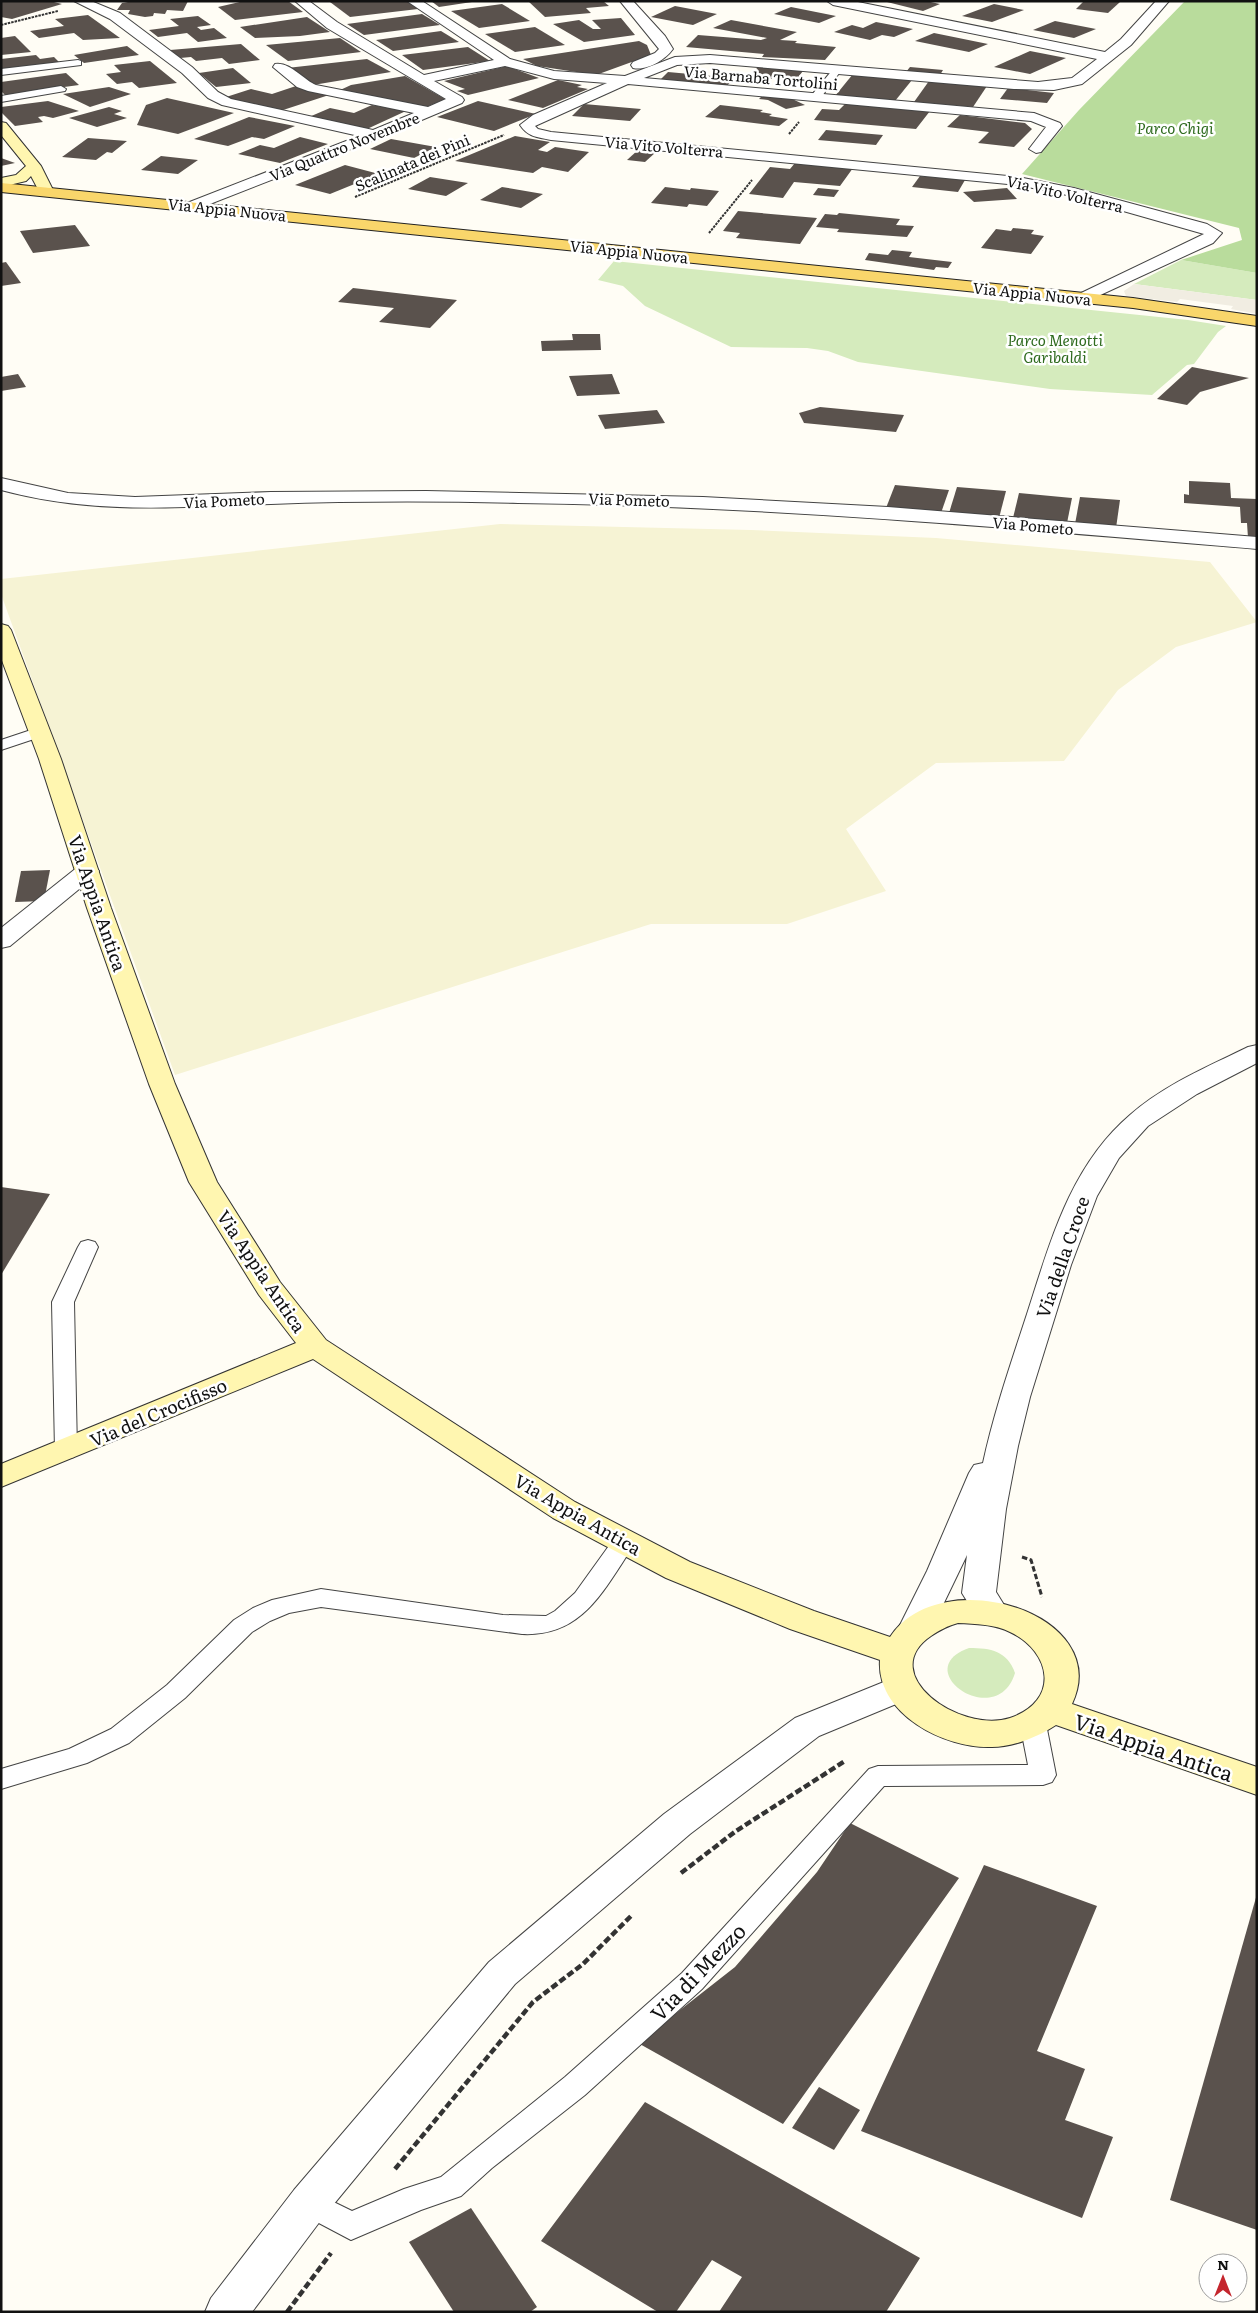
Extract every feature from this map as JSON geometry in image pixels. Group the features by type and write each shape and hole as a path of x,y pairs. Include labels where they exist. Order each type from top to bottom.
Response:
{"main road":[{"name":"Via Appia Nuova","path":"1,187 1083,298 1189,310 1257,321"}],"street":[{"name":"Via Quattro Novembre","path":"192,206 374,135 457,100 332,25 301,1"},
{"name":"Via Barnaba Tortolini","path":"413,1 505,62 542,73 1034,117 1055,126 1036,149"},
{"path":"598,79 649,61 666,51 660,39 626,1"},
{"path":"833,1 1108,57"},
{"path":"527,125 538,118 675,61 698,59 1014,85 1061,85 1077,81 1108,57 1126,42 1163,1"},
{"path":"91,2 124,22 187,70 218,98 245,108 374,135"},
{"path":"422,79 505,62"},
{"path":"280,67 302,84 313,88 430,112"},
{"name":"Via Vito Volterra","path":"527,125 533,132 551,136 972,175 1026,182 1088,195 1202,227 1214,233 1207,240 1083,298"},
{"path":"1,126 34,166 46,192"},
{"path":"1,183 21,178 34,166"},
{"name":"Via Pometo","path":"1,484 53,496 128,503 414,496 726,503 876,512 1257,543"},
{"name":"Via Appia Antica","path":"1,630 40,732 162,1084 202,1182 269,1288 315,1347 564,1510 624,1542 678,1570 704,1581 802,1620 905,1657"},
{"path":"1,941 87,872"},
{"name":"Via della Croce","path":"992,1612 979,1593 985,1532 1008,1424 1068,1228 1096,1171 1126,1133 1151,1111 1202,1081 1257,1053"},
{"name":"Via del Crocifisso","path":"1,1476 66,1451 315,1347"},
{"name":"Via della Croce","path":"905,1657 950,1561 975,1495 1008,1424"},
{"path":"226,2312 309,2203 502,1973 677,1824 905,1657 934,1617 958,1611 992,1612 1010,1617 1033,1628 1049,1643 1059,1659 1063,1677 1060,1694 1042,1717 1010,1732 984,1734 957,1730 933,1720 914,1705 905,1657"},
{"name":"Via Appia Antica","path":"1042,1717 1257,1781"}],"lane":[{"path":"1,72 78,63"},
{"path":"815,98 837,70"},
{"path":"1,99 61,89"},
{"path":"1,744 40,732"},
{"path":"66,1451 63,1302 88,1247"},
{"path":"1,1779 65,1760 102,1746 130,1729 243,1626 258,1614 276,1607 296,1600 321,1598 503,1624 530,1626 554,1623 569,1614 624,1542"},
{"name":"Via di Mezzo","path":"351,2226 416,2198 450,2187 482,2159 575,2086 692,1981 776,1886 878,1776 1043,1775 1042,1717"},
{"path":"309,2203 351,2226"}],"path":[{"path":"1,25 65,10"},
{"name":"Scalinata dei Pini","path":"305,217 527,125"},
{"path":"730,208 754,177"},
{"path":"673,1879 736,1831 849,1758"},
{"path":"390,2175 533,2002 582,1964 636,1910"},
{"path":"287,2312 351,2226"}],"shaded area":[{"path":"1134,284 1257,300 1257,314 1231,309 1233,306 1180,299 1177,302 1126,296 1124,291"},
{"path":"500,524 751,530 936,538 1210,562 1257,622 1176,647 1118,690 1064,761 936,763 846,829 886,891 787,924 651,924 175,1075 1,594 1,579"}],"green space":[{"name":"Parco Chigi","path":"1185,1 1257,1 1257,273 1181,260 1242,240 1239,228 1022,174 1079,110"},
{"path":"1181,260 1257,273 1257,300 1134,284"},
{"name":"Parco Menotti Garibaldi","path":"614,261 1188,320 1226,326 1218,332 1194,364 1187,365 1152,395 1050,389 858,362 828,351 807,348 731,347 645,306 623,286 598,280"},
{"path":"969,1648 991,1650 1003,1655 1008,1660 1015,1673 1005,1690 991,1697 976,1697 962,1691 952,1681 948,1669 952,1658"}],"building":[{"path":"1,1 50,1 62,4 12,19 1,17"},
{"path":"134,1 188,1 183,11 167,10 165,14 154,13 153,16 145,17 128,14 130,10 117,10 122,3"},
{"path":"244,1 288,1 303,12 235,20 218,7"},
{"path":"407,1 418,9 350,17 330,2"},
{"path":"431,1 472,1 472,2 439,7"},
{"path":"528,1 603,1 609,6 586,8 591,13 545,17"},
{"path":"883,1 926,1 940,4 923,11"},
{"path":"1084,1 1120,2 1108,13 1076,9"},
{"path":"502,4 530,21 479,28 451,11"},
{"path":"994,4 1024,10 992,22 962,16"},
{"path":"675,6 717,14 693,25 651,17"},
{"path":"791,7 836,16 819,23 774,14"},
{"path":"422,14 440,25 364,35 347,24"},
{"path":"88,15 120,38 83,40 74,33 39,38 30,31 64,26 55,19"},
{"path":"198,16 211,25 197,27 201,30 214,28 227,38 198,42 187,33 158,37 149,30 179,26 170,19"},
{"path":"307,17 330,32 300,36 255,38 240,27"},
{"path":"621,18 635,35 584,42 553,24 579,20 593,29 601,29 592,20"},
{"path":"731,20 797,32 780,40 836,47 825,60 762,57 764,54 686,47 698,35 761,40 767,38 713,28"},
{"path":"1055,21 1096,29 1074,38 1033,30"},
{"path":"876,22 913,29 894,37 882,35 870,40 834,32 852,25 863,28"},
{"path":"535,27 565,45 515,52 485,34"},
{"path":"441,31 459,42 393,51 376,40"},
{"path":"934,33 988,44 969,52 915,41"},
{"path":"15,36 31,52 1,55 1,38"},
{"path":"340,38 361,52 288,61 266,45"},
{"path":"639,41 647,45 651,55 596,75 537,66 523,59"},
{"path":"241,44 260,60 229,64 222,58 196,61 191,57 180,58 170,50"},
{"path":"127,46 139,55 84,63 74,55"},
{"path":"468,47 490,61 423,70 402,55"},
{"path":"1030,51 1066,58 1030,74 994,67"},
{"path":"36,55 40,59 54,57 60,63 1,70 1,59"},
{"path":"367,59 391,72 313,85 287,68"},
{"path":"150,61 177,83 139,88 132,82 117,84 106,74 121,72 114,65"},
{"path":"507,66 539,78 468,95 457,91 465,89 444,81"},
{"path":"758,67 803,71 795,81 761,78 763,76 751,75"},
{"path":"910,67 943,70 940,75 906,72"},
{"path":"233,68 251,83 216,87 199,73"},
{"path":"668,72 734,78 726,87 659,81"},
{"path":"66,73 79,85 5,95 1,91 1,82"},
{"path":"853,74 912,80 895,101 835,96"},
{"path":"405,76 445,99 424,108 338,91 351,85"},
{"path":"558,80 582,85 577,87 588,89 543,108 508,100"},
{"path":"929,81 987,86 973,107 914,102"},
{"path":"296,86 329,95 277,112 223,98 251,89 272,94"},
{"path":"109,87 131,94 90,107 63,94"},
{"path":"1008,88 1054,93 1047,103 1000,99"},
{"path":"763,95 788,97 805,105 786,109 768,100 759,99"},
{"path":"167,98 234,113 178,134 137,125 146,105"},
{"path":"48,101 79,111 53,118 38,117 43,122 15,126 1,112 1,107"},
{"path":"478,101 536,114 494,131 437,117"},
{"path":"584,104 641,109 630,121 572,116"},
{"path":"845,104 930,111 916,129 814,120 822,109 839,110"},
{"path":"372,105 406,111 367,129 309,117 330,108 354,113"},
{"path":"720,105 763,110 760,112 772,114 769,116 788,119 779,126 705,117"},
{"path":"109,107 122,111 114,114 127,118 97,127 69,118"},
{"path":"960,115 1025,123 1032,129 1014,147 978,143 989,132 947,127"},
{"path":"249,117 295,126 264,139 252,137 228,146 194,139"},
{"path":"826,130 883,135 876,145 818,140"},
{"path":"515,136 550,142 538,150 547,152 555,147 589,152 568,172 542,167 533,173 455,161"},
{"path":"300,137 328,144 280,163 238,154 260,145 274,148"},
{"path":"88,138 127,141 112,153 107,152 96,160 62,157"},
{"path":"391,139 436,147 414,158 370,149"},
{"path":"638,150 656,152 645,162 627,160"},
{"path":"161,156 198,160 178,174 141,170"},
{"path":"1,158 15,163 1,166"},
{"path":"795,163 853,168 840,186 794,182 783,198 749,194 770,167 790,169"},
{"path":"345,165 379,174 330,194 295,185"},
{"path":"920,176 965,180 958,192 912,187"},
{"path":"430,177 468,183 446,196 408,189"},
{"path":"502,187 543,194 521,208 480,200"},
{"path":"665,187 719,191 707,206 689,204 687,207 651,203"},
{"path":"818,188 839,190 834,197 813,195"},
{"path":"1007,188 1017,199 974,202 963,192"},
{"path":"738,211 817,218 800,244 736,238 740,233 723,231"},
{"path":"839,213 900,219 896,225 914,226 907,237 837,232 839,229 816,227 825,214 837,215"},
{"path":"75,225 90,246 33,253 20,231"},
{"path":"1013,228 1034,230 1031,234 1044,236 1031,254 981,248 996,229 1011,231"},
{"path":"892,250 912,252 909,257 952,262 948,268 936,267 934,270 865,260 869,253 888,255"},
{"path":"6,262 21,283 1,286 1,263"},
{"path":"353,288 457,300 430,328 379,322 394,308 338,302"},
{"path":"572,334 600,334 601,350 542,351 541,341 573,340"},
{"path":"1192,367 1249,378 1200,392 1187,405 1157,399"},
{"path":"18,374 26,387 1,391 1,377"},
{"path":"612,374 620,394 577,396 569,376"},
{"path":"820,407 904,415 896,432 804,423 799,413"},
{"path":"657,410 665,423 605,429 598,415"},
{"path":"1189,481 1230,483 1231,498 1257,499 1257,538 1248,538 1247,523 1241,523 1240,507 1184,503 1184,494 1189,495"},
{"path":"895,485 949,490 941,513 886,508"},
{"path":"957,487 1006,491 999,518 949,513"},
{"path":"1019,493 1072,498 1067,523 1013,518"},
{"path":"1080,497 1120,500 1116,528 1075,524"},
{"path":"50,870 44,901 15,902 21,871"},
{"path":"1,1187 50,1194 1,1275"},
{"path":"850,1823 959,1878 783,2124 638,2043 735,1967 817,1872"},
{"path":"984,1865 1097,1906 1037,2051 1085,2069 1065,2120 1113,2137 1082,2218 861,2131"},
{"path":"1257,1894 1257,2230 1170,2200"},
{"path":"819,2087 860,2110 834,2150 792,2128"},
{"path":"645,2102 920,2258 886,2312 719,2312 742,2277 712,2260 676,2312 658,2312 541,2241"},
{"path":"471,2208 537,2307 530,2312 454,2312 409,2242"}]}
